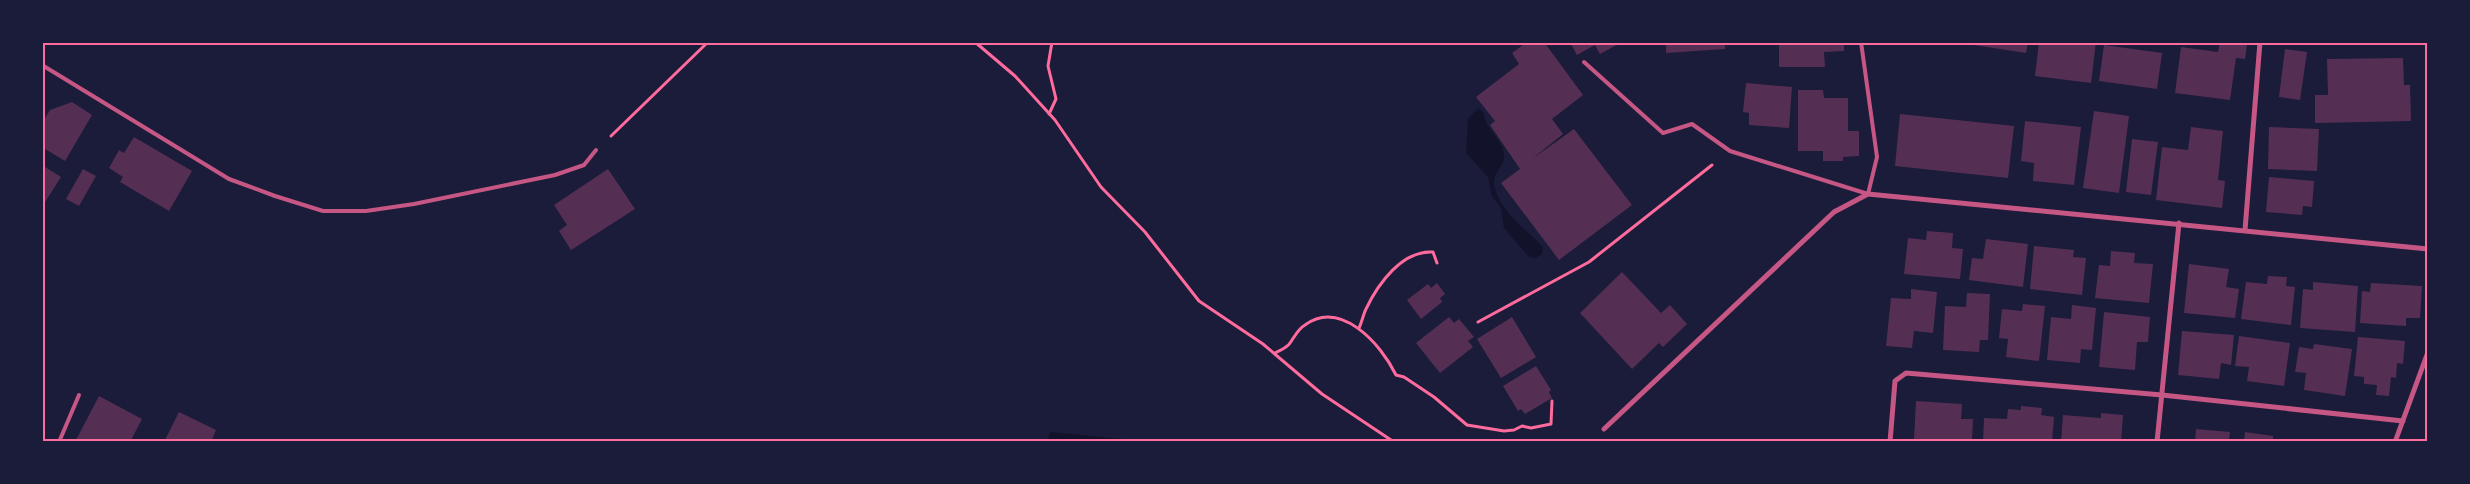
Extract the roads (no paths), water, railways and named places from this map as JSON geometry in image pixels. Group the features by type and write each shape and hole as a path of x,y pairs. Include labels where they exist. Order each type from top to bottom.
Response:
{"street":[{"path":"2245,230 2260,42"},
{"path":"1604,429 1834,212 1868,194 2179,223 2428,249"},
{"path":"2157,442 2179,223"},
{"path":"2394,442 2428,352"},
{"path":"1890,442 1895,381 1906,373 2162,395 2403,421"}],"lane":[{"path":"1584,62 1664,133 1692,124 1730,151 1868,194 1877,157 1861,42"},
{"path":"42,65 230,179 323,211 366,212 555,175 584,165 596,150"},
{"path":"58,442 79,394"}]}
